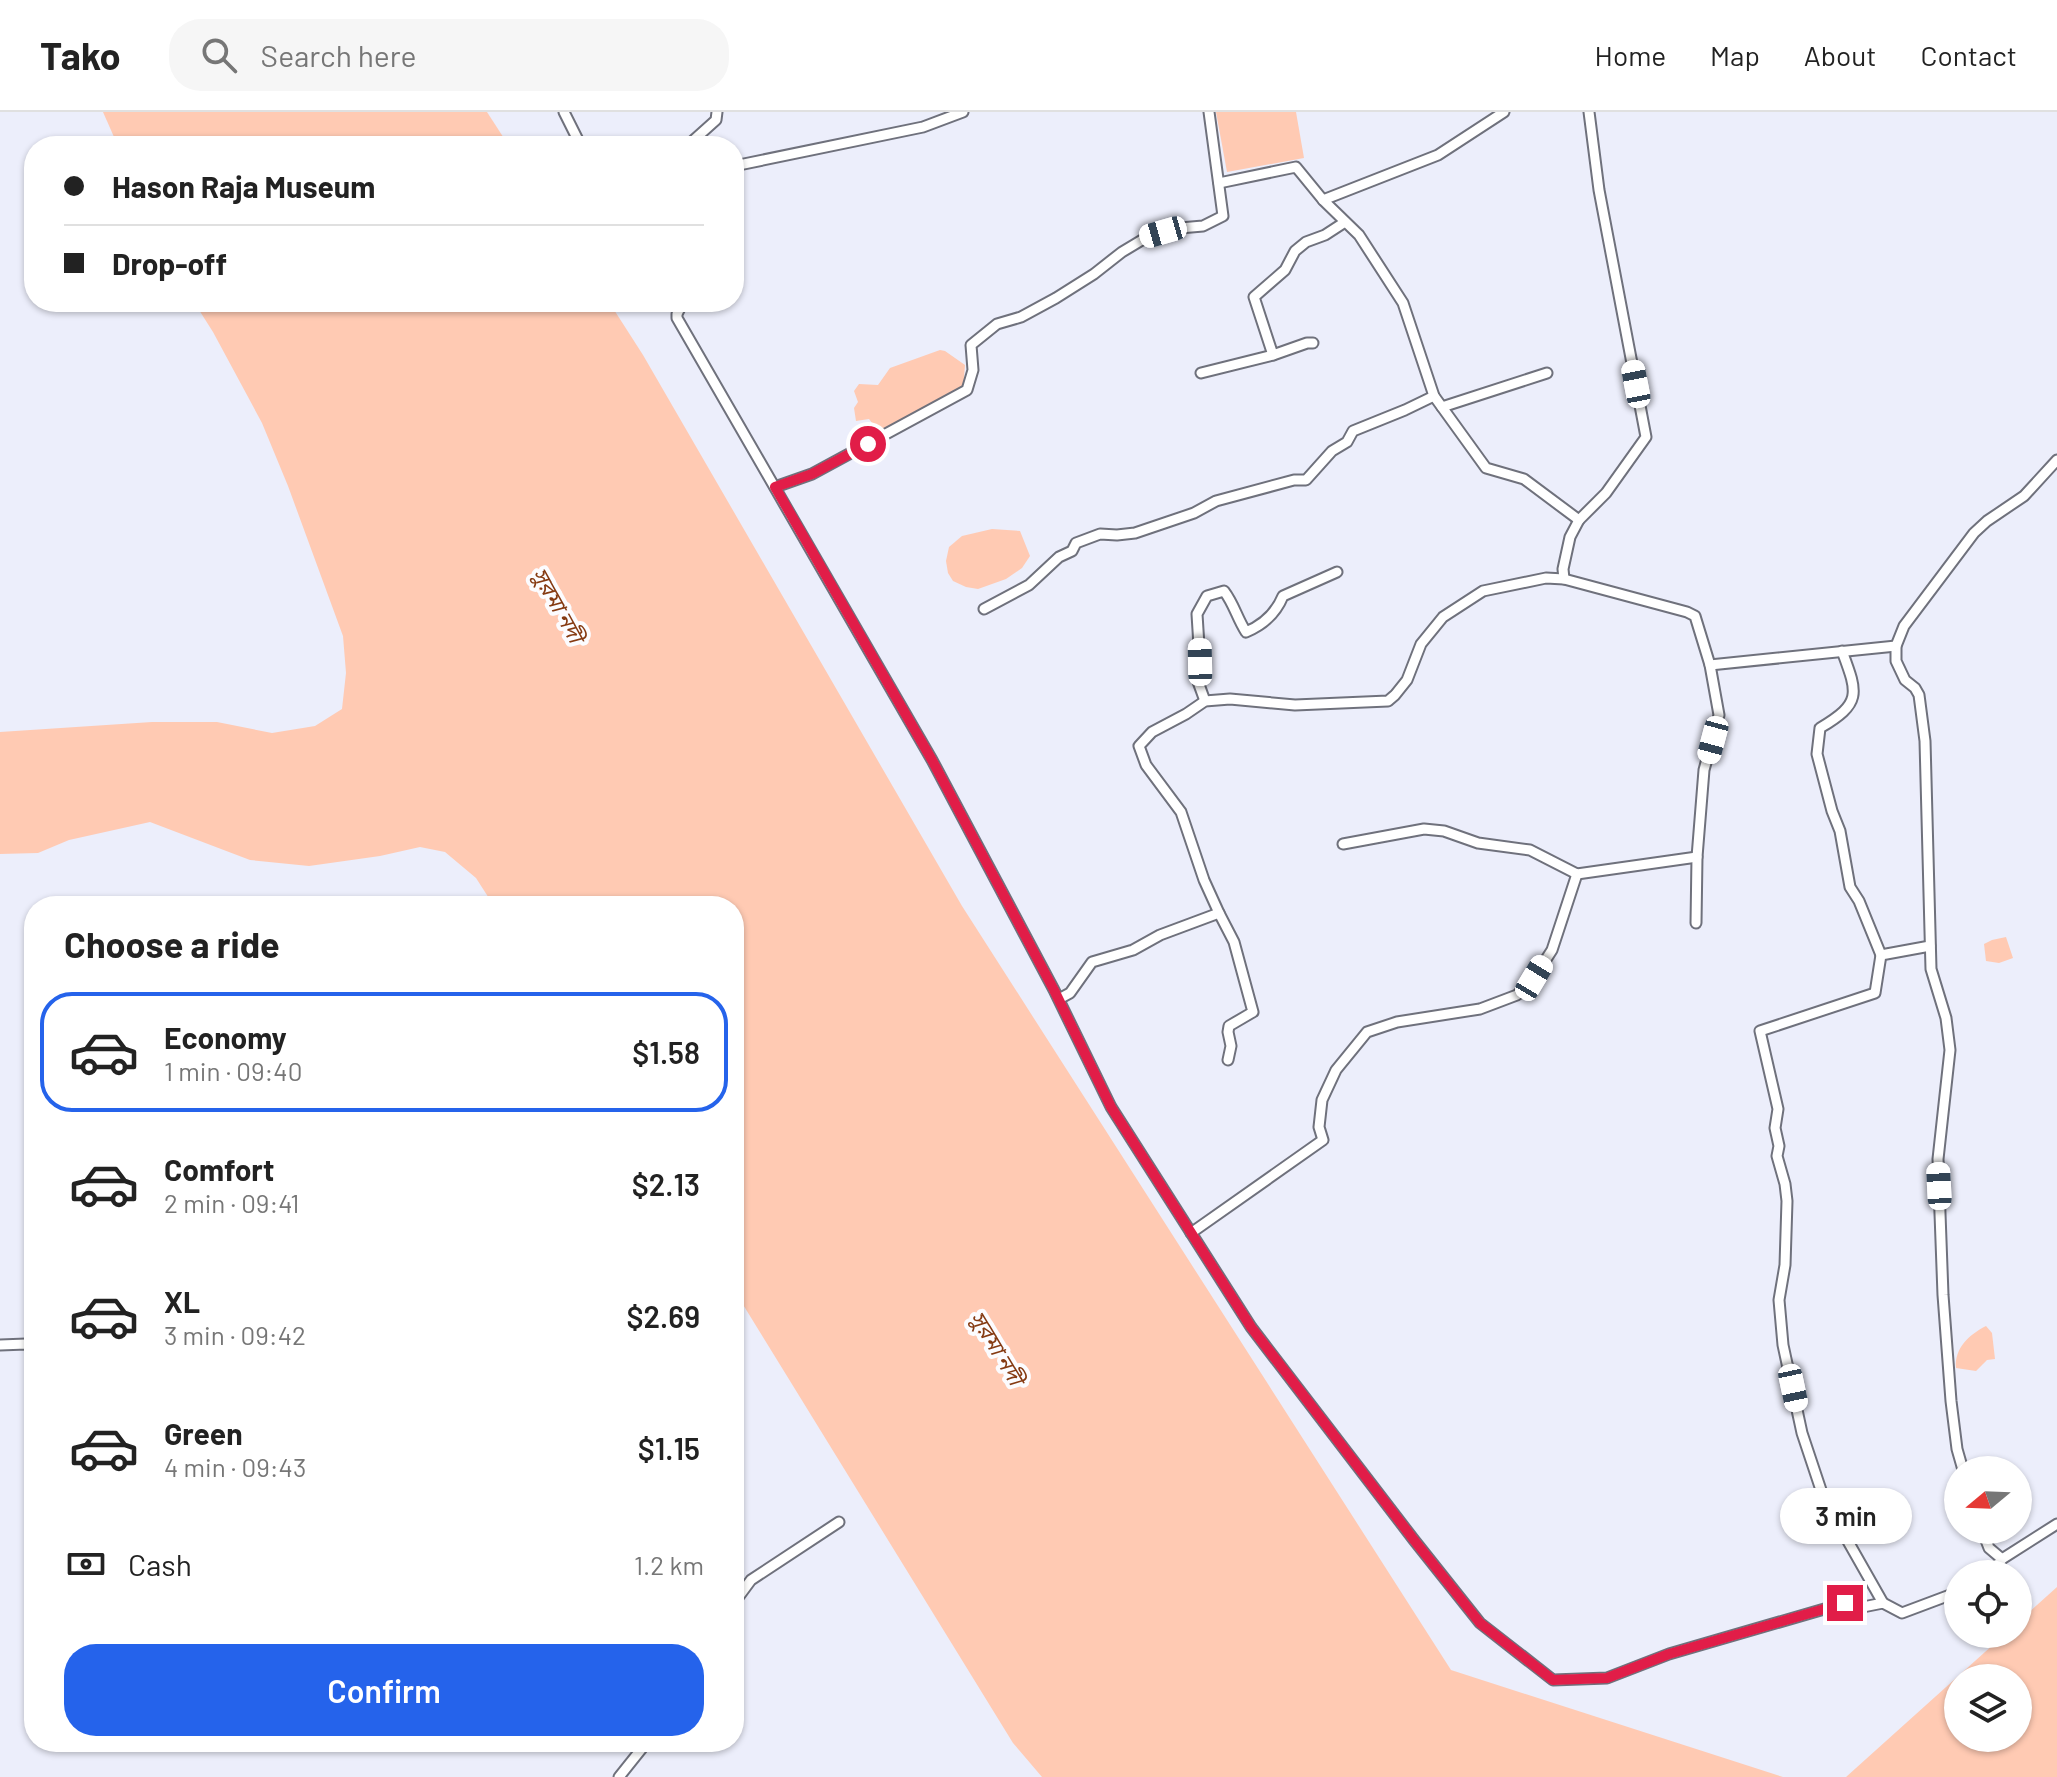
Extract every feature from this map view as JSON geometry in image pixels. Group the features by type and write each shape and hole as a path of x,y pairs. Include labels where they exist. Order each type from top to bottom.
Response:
{"street":[{"path":"564,112 576,136"},
{"path":"698,136 716,120 717,112"},
{"path":"744,164 923,127 963,112"},
{"path":"775,487 812,474 967,390 973,370 971,345 997,324 1021,317 1056,298 1147,237 1180,228 1203,226 1223,216 1209,112"},
{"path":"1323,200 1438,155 1504,112"},
{"path":"1564,579 1563,569 1570,537 1579,520 1606,493 1646,437 1599,190 1589,112"},
{"path":"1219,183 1296,167 1323,200 1359,235 1403,303 1434,396 1486,468 1524,479 1579,520"},
{"path":"1273,355 1254,297 1285,270 1295,251 1345,222"},
{"path":"678,312 677,318 932,760 1059,999 1111,1107 1251,1327 1480,1623 1553,1680 1607,1678 1669,1654 1845,1603 1858,1608 1883,1603"},
{"path":"1201,373 1313,343"},
{"path":"1442,407 1547,373"},
{"path":"984,609 1029,585 1059,557 1072,551 1076,543 1100,534 1135,533 1194,513 1216,501 1294,480 1306,480 1332,451 1347,442 1353,431 1434,396"},
{"path":"1959,1456 1951,1401 1943,1295 1938,1159 1950,1050 1946,1018 1931,969 1925,741 1919,695 1905,680 1896,661 1896,646 1904,626 1974,533 2024,496 2057,460"},
{"path":"1205,701 1197,679 1200,662 1197,614 1207,596 1224,591 1246,632 1257,627 1277,609 1283,596 1337,572"},
{"path":"1228,1060 1231,1046 1229,1026 1253,1012 1234,942 1204,880 1181,812 1146,765 1139,746 1152,732 1205,701 1230,699 1295,705 1388,701 1407,680 1421,644 1443,617 1483,591 1546,578 1564,579 1695,616 1710,665 1719,715 1704,770 1697,857 1696,923"},
{"path":"1710,665 1896,646"},
{"path":"1842,651 1855,687 1847,710 1820,728 1817,754 1840,831 1850,887 1881,955 1875,993 1760,1031 1778,1109 1775,1128 1779,1146 1777,1156 1787,1201 1785,1265 1779,1300 1783,1345 1802,1433 1824,1499 1883,1603 1902,1613 1944,1597"},
{"path":"1343,844 1424,829 1444,831 1478,843 1530,850 1577,874 1697,857"},
{"path":"1191,1233 1323,1140 1319,1127 1322,1100 1336,1070 1367,1032 1397,1022 1480,1009 1517,995 1534,978 1552,950 1577,874"},
{"path":"1059,999 1070,993 1092,962 1133,950 1160,935 1219,913"},
{"path":"1881,955 1930,946"},
{"path":"0,1345 24,1344"},
{"path":"744,1589 751,1580 839,1522"},
{"path":"1987,1544 2002,1559 2057,1524"},
{"path":"619,1777 639,1752"}],"water":[{"path":"103,112 487,112 503,136 114,136"},
{"path":"1216,112 1296,112 1304,158 1227,172"},
{"name":"সুরমা নদী","path":"200,312 615,312 962,906 1451,1670 1783,1777 1042,1777 1013,1743 744,1306 744,896 488,896 476,878 445,852 420,847 309,866 250,860 150,822 69,840 38,853 0,854 0,732 152,722 217,722 272,733 315,726 342,709 346,673 343,636 262,423"},
{"path":"940,350 965,365 963,390 888,430 879,432 869,419 856,421 854,408 858,402 854,391 859,384 878,385 890,368"},
{"path":"992,529 1020,531 1030,556 1022,568 1006,579 978,589 953,581 946,561 949,547 962,536"},
{"path":"2006,937 2013,958 1999,963 1986,961 1984,944"},
{"path":"1986,1326 1992,1333 1995,1359 1987,1360 1976,1371 1956,1368 1964,1342"},
{"path":"2057,1587 2057,1777 1846,1777 1944,1689 1944,1752 2032,1752 2032,1664 1972,1664 1989,1648 2032,1648 2032,1609"}],"route":[{"path":"868,444 812,474 775,487 932,760 1054,990 1111,1107 1251,1327 1480,1623 1553,1680 1607,1678 1669,1654 1845,1603"}]}
